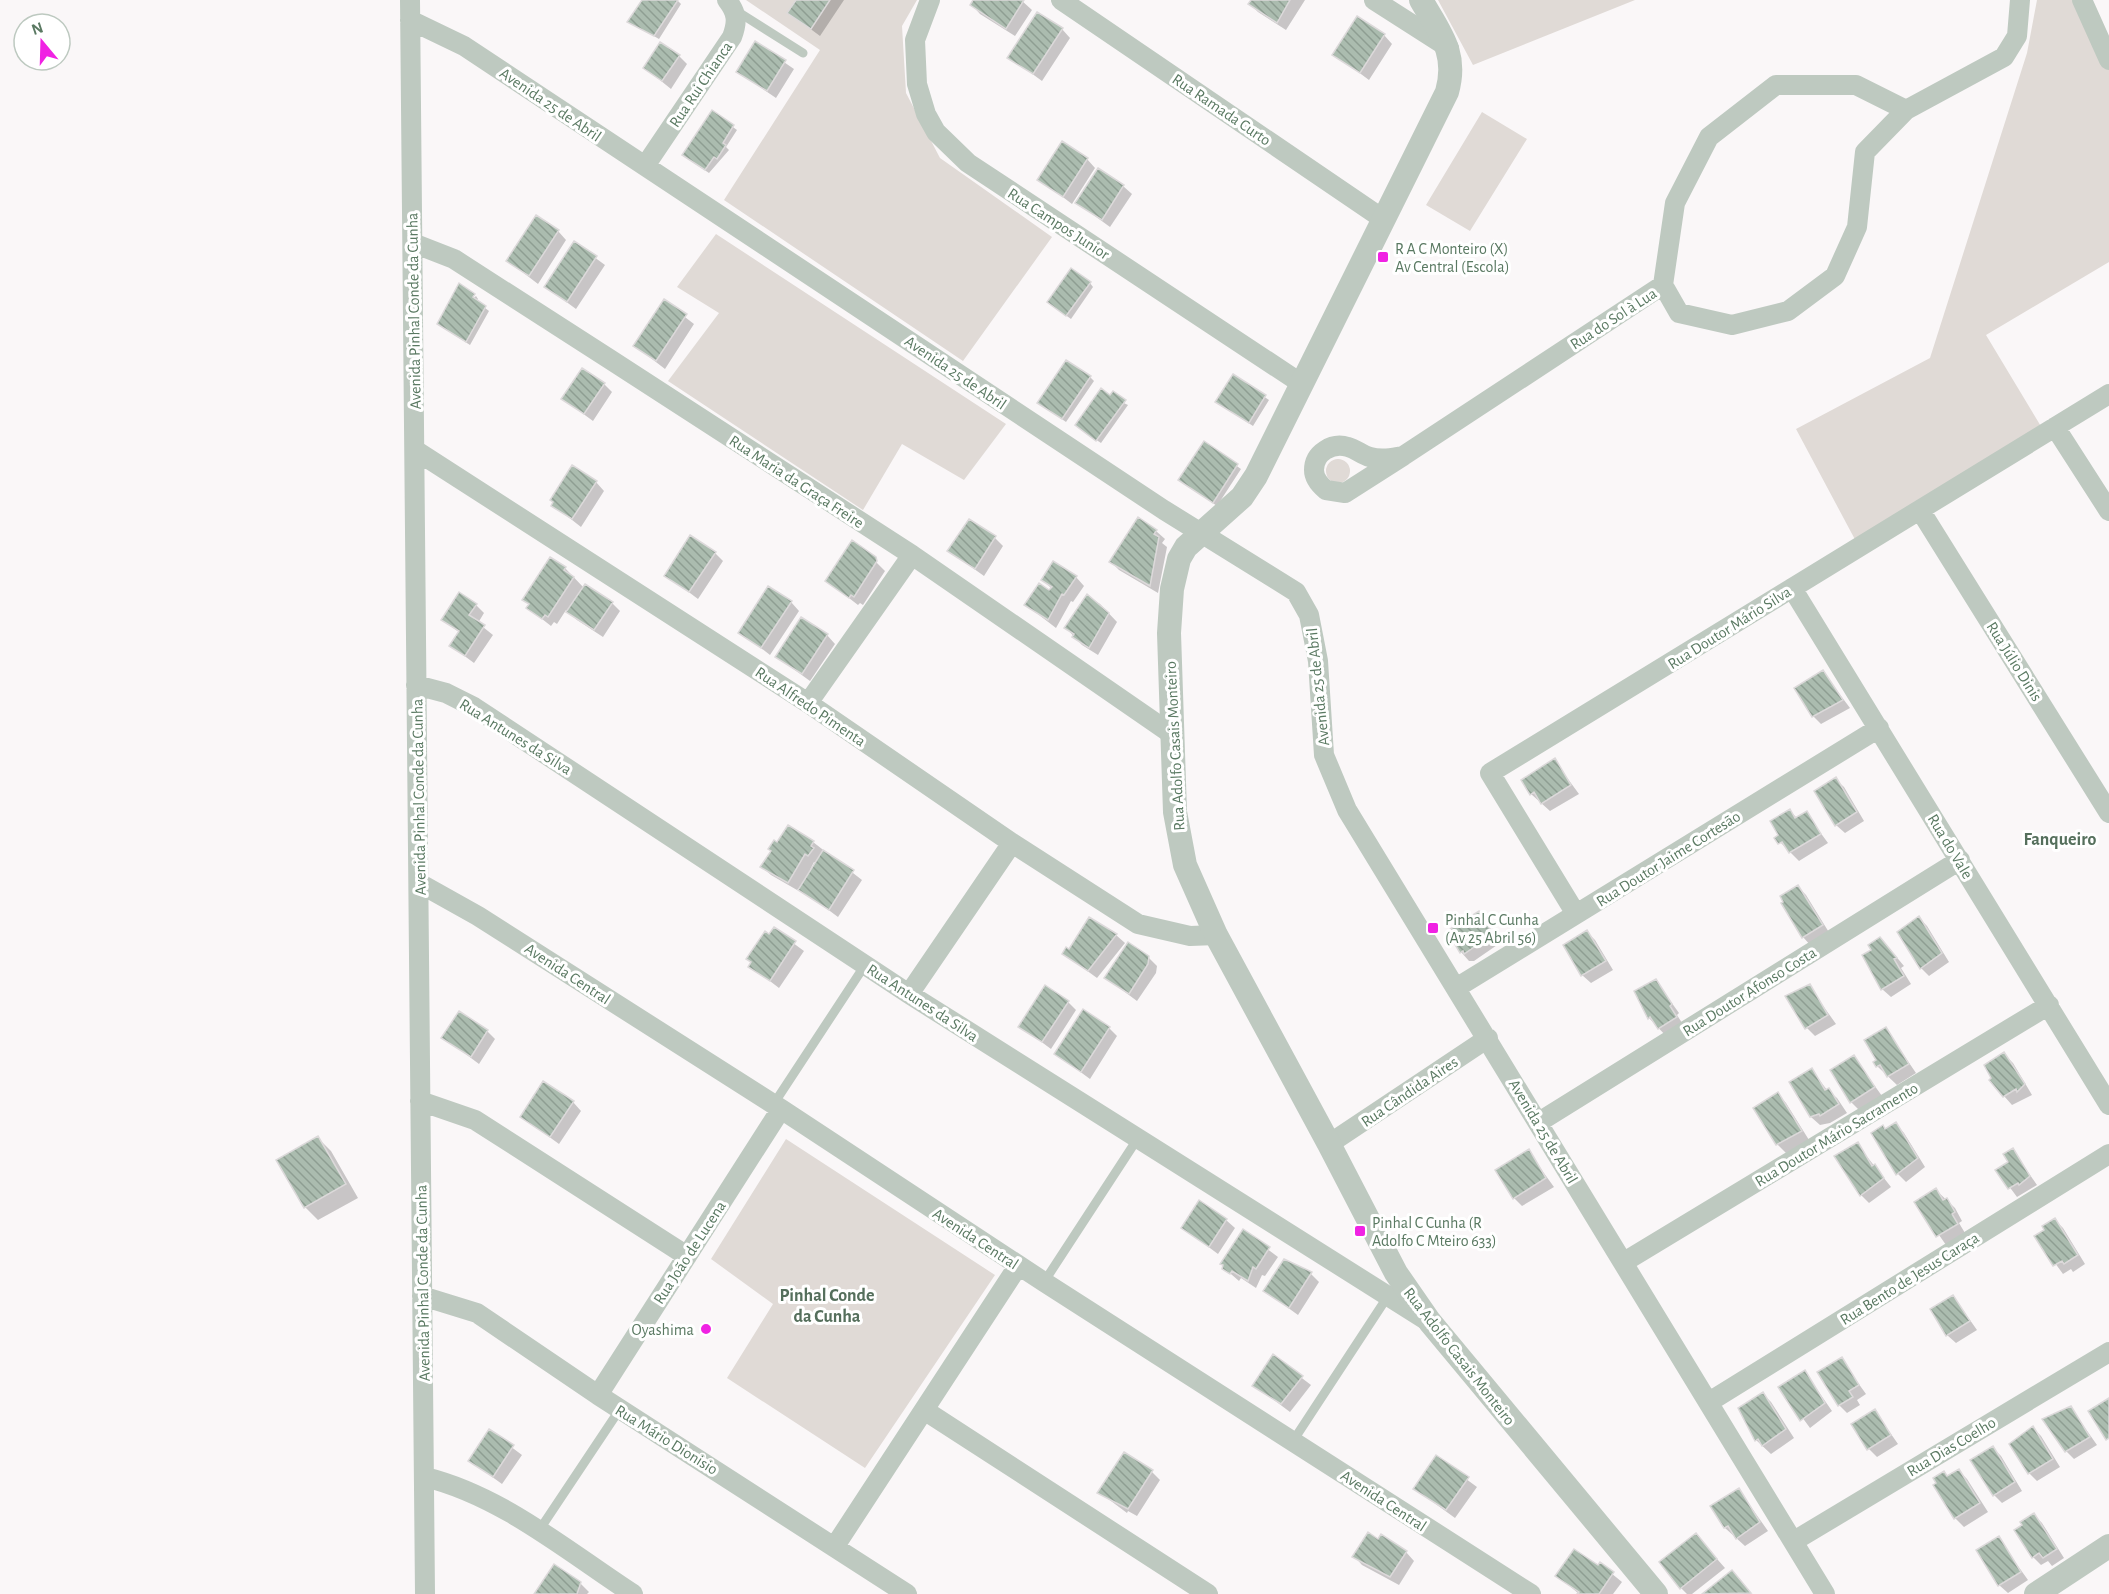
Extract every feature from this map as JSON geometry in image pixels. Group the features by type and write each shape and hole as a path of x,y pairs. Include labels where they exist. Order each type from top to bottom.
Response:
{"street":[{"name":"Avenida Pinhal Conde da Cunha","path":"410,0 425,1594"},
{"name":"Rua Campos Junior","path":"930,0 915,40 917,84 926,114 936,132 968,163 1302,384"},
{"name":"Rua Ramada Curto","path":"1061,0 1383,219"},
{"path":"1374,0 1449,48"},
{"path":"1421,0 1449,48"},
{"path":"1663,285 1679,313 1732,325 1788,311 1835,276 1857,226 1865,152 1906,110 2004,57 2017,36 2020,0"},
{"path":"2082,0 2109,60"},
{"name":"Rua Rui Chianca","path":"645,166 732,37 737,24 731,5"},
{"name":"Avenida 25 de Abril","path":"410,20 464,46 1202,533 1296,592 1309,615 1318,661 1324,755 1347,810 1825,1594"},
{"name":"Rua Adolfo Casais Monteiro","path":"1449,48 1451,77 1447,92 1268,453 1242,497 1186,547 1179,559 1172,590 1169,633 1175,812 1185,865 1216,935 1396,1274 1430,1322 1645,1589"},
{"name":"Rua do Sol à Lua","path":"1403,456 1663,285 1675,203 1709,137 1776,85 1856,85 1906,110"},
{"name":"Rua Maria da Graça Freire","path":"413,243 454,259 912,555 1173,735"},
{"name":"Rua Doutor Mário Silva","path":"1576,914 1490,773 2109,394"},
{"path":"2055,427 2109,512"},
{"name":"Rua Alfredo Pimenta","path":"415,450 808,703 1012,843 1138,924 1190,936 1216,935"},
{"name":"Rua Júlio Dinis","path":"1920,510 2109,813"},
{"path":"808,703 912,555"},
{"name":"Rua do Vale","path":"1792,588 1880,728 2109,1105"},
{"name":"Rua Antunes da Silva","path":"416,685 446,693 474,707 909,994 1430,1322"},
{"name":"Rua Doutor Jaime Cortesão","path":"1456,988 1880,728"},
{"path":"909,994 1012,843"},
{"name":"Rua Doutor Afonso Costa","path":"1539,1122 1960,861"},
{"name":"Avenida Central","path":"419,883 478,916 777,1107 1018,1266 1531,1594"},
{"name":"Rua Doutor Mário Sacramento","path":"1624,1262 2049,1005"},
{"name":"Rua Cândida Aires","path":"1329,1144 1488,1038"},
{"path":"420,1101 475,1120 687,1256"},
{"name":"Rua João de Lucena","path":"598,1395 687,1256 777,1107"},
{"name":"Rua Bento de Jesus Caraça","path":"1709,1402 2109,1154"},
{"path":"835,1546 1018,1266"},
{"name":"Rua Mário Dionisio","path":"422,1296 477,1313 598,1395 907,1594"},
{"name":"Rua Dias Coelho","path":"1794,1541 2109,1352"},
{"path":"924,1410 1185,1588 1208,1594"},
{"path":"425,1477 456,1485 489,1500 633,1594"},
{"path":"2036,1594 2109,1546"}],"lane":[{"path":"731,5 803,53"},
{"path":"777,1107 865,964"},
{"path":"1044,1282 1138,1138"},
{"path":"1293,1441 1389,1296"},
{"path":"538,1532 620,1409"}],"shaded area":[{"path":"746,0 917,0 902,26 906,93 940,158 1052,237 963,361 724,200 820,50"},
{"path":"1438,0 1635,0 1473,65"},
{"path":"2037,0 2082,0 2109,60 2109,262 1986,335 2045,433 1859,547 1796,429 1930,358 2027,53"},
{"path":"1482,112 1527,139 1470,231 1426,205"},
{"path":"716,234 1006,424 964,480 902,444 863,510 668,381 719,313 677,287"},
{"path":"1338,459 1343,460 1349,466 1349,476 1343,482 1338,483 1333,482 1327,476 1326,471 1327,466 1333,460"},
{"path":"786,1139 995,1275 865,1468 727,1378 773,1304 711,1259"}],"building":[{"path":"642,0 678,0 654,36 627,22"},
{"path":"796,0 830,0 811,29 787,13"},
{"path":"973,0 1024,0 1006,29 970,5"},
{"path":"1251,0 1290,0 1277,23 1248,4"},
{"path":"1037,12 1063,28 1033,74 1007,58"},
{"path":"1357,16 1385,34 1360,73 1332,55"},
{"path":"755,41 786,60 767,91 736,72"},
{"path":"660,42 680,55 662,81 643,68"},
{"path":"712,110 734,125 717,159 714,157 705,170 682,155"},
{"path":"1062,141 1088,158 1063,197 1037,180"},
{"path":"1098,168 1124,185 1102,220 1075,203"},
{"path":"536,215 559,230 529,276 506,261"},
{"path":"574,241 597,256 567,302 544,287"},
{"path":"1071,268 1091,282 1066,316 1047,302"},
{"path":"459,283 475,294 473,297 486,306 466,342 437,324"},
{"path":"664,299 687,314 656,361 633,346"},
{"path":"1066,360 1091,376 1062,419 1037,403"},
{"path":"582,368 605,383 584,414 561,399"},
{"path":"1233,374 1266,395 1249,423 1215,402"},
{"path":"1101,388 1110,395 1113,391 1126,400 1096,441 1075,425"},
{"path":"1204,441 1238,464 1213,503 1178,480"},
{"path":"572,465 597,481 572,519 551,506 553,502 550,500"},
{"path":"1138,517 1157,530 1154,534 1159,537 1150,586 1109,562"},
{"path":"969,519 996,536 975,569 947,551"},
{"path":"690,535 716,552 689,592 664,576"},
{"path":"852,540 876,557 877,561 854,597 851,595 849,598 825,581"},
{"path":"550,557 566,567 564,570 574,577 548,617 545,615 542,619 526,608 529,604 522,600"},
{"path":"1053,561 1077,576 1064,595 1062,594 1048,620 1024,605 1039,583 1049,590 1052,587 1041,580"},
{"path":"585,584 613,602 594,630 566,612"},
{"path":"768,586 792,601 761,648 738,633"},
{"path":"459,592 477,604 469,615 485,625 465,656 449,646 459,631 441,620"},
{"path":"1087,594 1109,613 1089,648 1072,637 1074,634 1064,628"},
{"path":"801,617 828,634 802,674 775,657"},
{"path":"1823,670 1843,700 1812,717 1794,688"},
{"path":"1555,758 1571,785 1541,804 1534,792 1530,795 1521,780"},
{"path":"1836,777 1857,812 1835,826 1814,791"},
{"path":"1790,809 1795,818 1807,811 1821,834 1789,853 1782,842 1778,844 1774,838 1778,835 1770,821"},
{"path":"788,825 814,841 811,846 814,848 808,856 805,854 788,883 760,867 771,851 768,849 774,840 777,842"},
{"path":"823,850 854,870 829,910 798,890"},
{"path":"1798,885 1823,925 1802,938 1781,903 1783,902 1780,896"},
{"path":"1479,911 1493,934 1464,954 1463,951 1460,953 1447,931"},
{"path":"1919,916 1942,953 1920,969 1897,932"},
{"path":"1089,917 1117,934 1088,971 1062,954 1066,947 1069,949"},
{"path":"774,927 796,941 770,981 748,967 751,962 746,959 765,931 769,934"},
{"path":"1587,930 1606,961 1581,976 1563,945"},
{"path":"1880,937 1897,958 1894,959 1904,976 1881,990 1862,955 1871,950 1868,945"},
{"path":"1128,942 1149,956 1148,964 1129,994 1104,978"},
{"path":"1656,979 1672,1004 1670,1006 1677,1017 1658,1029 1650,1017 1648,1019 1634,991"},
{"path":"1810,984 1828,1015 1805,1029 1785,996"},
{"path":"1045,985 1069,1001 1042,1042 1018,1027"},
{"path":"1083,1009 1110,1027 1081,1072 1054,1054"},
{"path":"459,1011 488,1030 471,1057 441,1038"},
{"path":"1886,1027 1909,1064 1887,1077 1880,1065 1876,1067 1873,1062 1876,1060 1864,1040"},
{"path":"2004,1052 2025,1084 2017,1092 2016,1089 2003,1097 1989,1080 1991,1078 1984,1065"},
{"path":"1854,1055 1875,1087 1850,1103 1830,1070"},
{"path":"1812,1068 1825,1090 1829,1088 1839,1104 1820,1116 1819,1114 1810,1117 1789,1082"},
{"path":"543,1081 574,1101 550,1137 520,1117"},
{"path":"1778,1092 1802,1131 1776,1145 1753,1108"},
{"path":"1896,1122 1918,1158 1896,1175 1871,1133 1883,1125 1885,1129"},
{"path":"318,1136 346,1184 304,1208 276,1160"},
{"path":"1858,1142 1872,1166 1875,1164 1884,1178 1860,1196 1834,1156"},
{"path":"2013,1148 2030,1176 2019,1185 2018,1183 2008,1189 1995,1170 2008,1162 2003,1154"},
{"path":"1529,1149 1546,1178 1513,1199 1495,1170"},
{"path":"1936,1188 1943,1200 1947,1198 1955,1212 1952,1214 1958,1224 1936,1237 1914,1202"},
{"path":"1199,1200 1227,1219 1209,1247 1181,1228"},
{"path":"2055,1218 2078,1255 2064,1264 2062,1261 2053,1266 2034,1236 2044,1230 2042,1226"},
{"path":"1243,1229 1270,1247 1256,1269 1253,1267 1248,1281 1232,1271 1230,1274 1222,1269 1223,1265 1220,1264"},
{"path":"1284,1259 1312,1272 1289,1308 1263,1291"},
{"path":"1953,1295 1970,1321 1946,1336 1930,1309"},
{"path":"1273,1354 1303,1376 1281,1404 1252,1386"},
{"path":"1842,1357 1859,1385 1849,1391 1853,1397 1838,1406 1817,1372"},
{"path":"1805,1370 1825,1403 1800,1421 1778,1387"},
{"path":"1763,1392 1786,1429 1762,1446 1758,1439 1755,1441 1738,1408"},
{"path":"2109,1398 2109,1438 2106,1440 2088,1411"},
{"path":"2071,1406 2090,1437 2065,1452 2042,1419"},
{"path":"1875,1409 1891,1435 1867,1450 1851,1424"},
{"path":"2033,1426 2053,1459 2028,1474 2009,1444"},
{"path":"489,1429 514,1445 493,1477 468,1461"},
{"path":"1993,1446 2015,1482 1993,1496 1970,1460"},
{"path":"1124,1452 1153,1470 1128,1509 1097,1493"},
{"path":"1436,1455 1469,1477 1446,1510 1413,1489"},
{"path":"1959,1469 1980,1503 1954,1519 1933,1485 1936,1483 1933,1478 1944,1471 1947,1476"},
{"path":"1739,1488 1760,1522 1736,1539 1728,1526 1724,1528 1710,1506"},
{"path":"2034,1513 2057,1549 2043,1558 2039,1553 2032,1558 2014,1530 2022,1525 2020,1522"},
{"path":"1368,1532 1378,1539 1381,1534 1407,1551 1390,1577 1352,1557"},
{"path":"1696,1533 1717,1559 1680,1589 1659,1562"},
{"path":"1999,1536 2021,1572 1998,1586 1976,1550"},
{"path":"1574,1549 1598,1565 1600,1562 1614,1572 1599,1594 1577,1594 1579,1592 1555,1576"},
{"path":"554,1564 581,1582 577,1594 534,1594"},
{"path":"1732,1570 1751,1593 1702,1594"}],"place":[{"name":"R A C Monteiro (X) Av Central (Escola)","path":"1383,257"},
{"name":"Pinhal C Cunha (Av 25 Abril 56)","path":"1433,928"},
{"name":"Pinhal C Cunha (R Adolfo C Mteiro 633)","path":"1360,1231"},
{"name":"Oyashima","path":"706,1329"}],"district":[{"name":"Fanqueiro","path":"2060,839"},
{"name":"Pinhal Conde da Cunha","path":"827,1305"}]}
